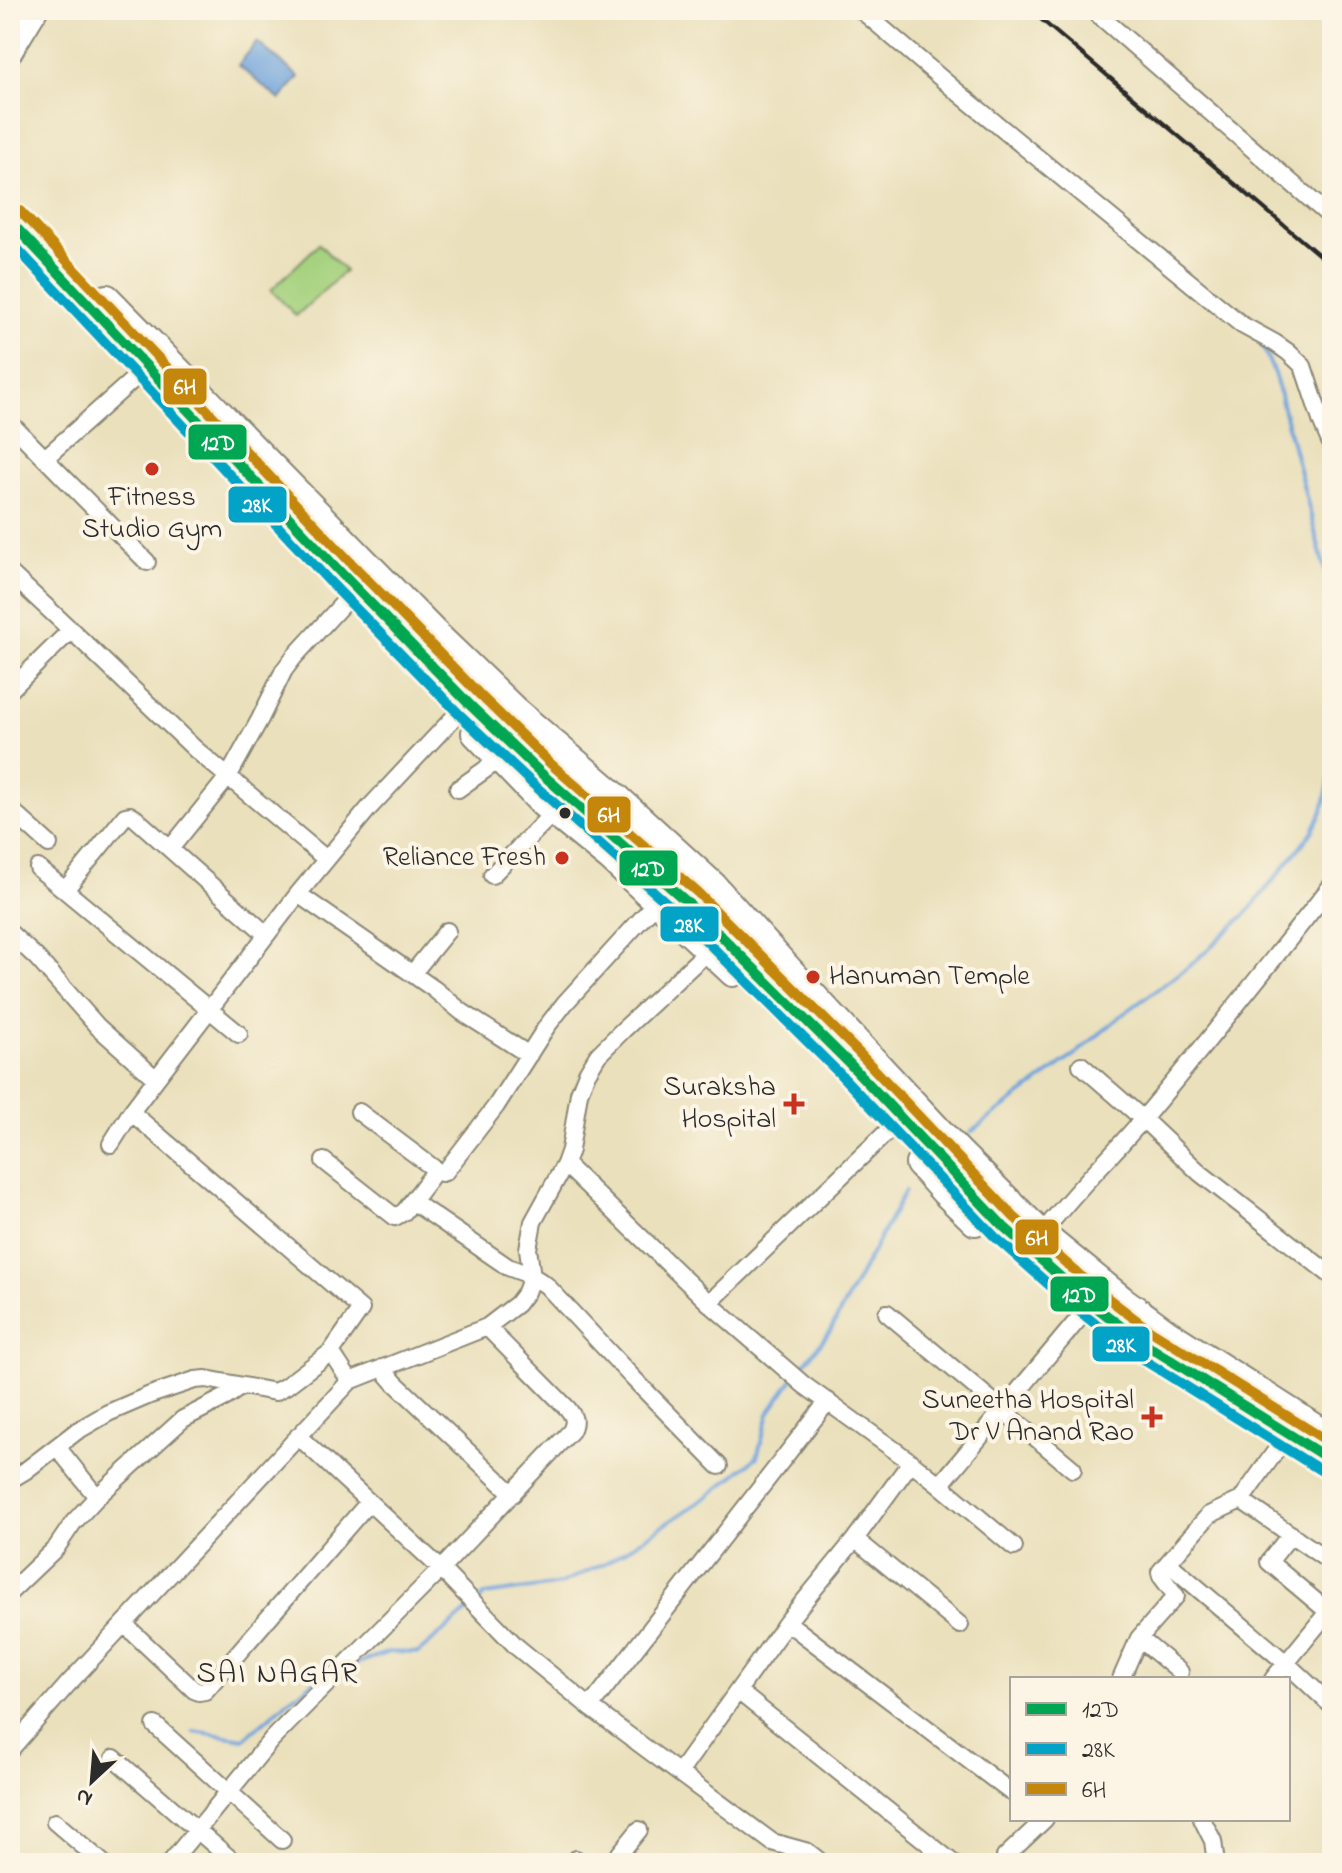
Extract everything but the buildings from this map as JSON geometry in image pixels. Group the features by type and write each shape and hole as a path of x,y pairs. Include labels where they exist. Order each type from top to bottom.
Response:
{"main road":[{"path":"10,198 433,631 516,711 712,884 960,1153 1042,1234 1235,1390 1332,1461"},
{"path":"10,221 342,574 471,706 542,774 688,903 849,1063 1004,1227 1083,1297 1140,1341 1332,1438"},
{"path":"10,243 553,813 611,859 800,1036 853,1089 945,1193 1005,1251 1081,1316 1142,1359 1332,1477"}],"street":[{"path":"10,51 35,10"},
{"path":"861,10 1242,325 1288,352 1303,366 1332,446"},
{"path":"1093,10 1332,218"},
{"path":"45,458 136,377"},
{"path":"10,423 147,562"},
{"path":"10,573 195,749 326,859"},
{"path":"170,849 228,777 284,670 347,599"},
{"path":"10,690 71,630"},
{"path":"111,1144 131,1112 208,1009 326,859 457,714"},
{"path":"458,789 500,759"},
{"path":"10,809 49,844"},
{"path":"492,875 553,813"},
{"path":"65,890 125,816 130,815 266,934"},
{"path":"38,868 239,1034"},
{"path":"1042,1234 1059,1210 1143,1119 1332,885"},
{"path":"298,894 488,1030 529,1055"},
{"path":"359,1112 436,1170 442,1173 450,1168 496,1106 547,1026 657,902"},
{"path":"412,974 447,931"},
{"path":"10,933 37,958 98,1027 156,1079"},
{"path":"13,1740 350,1381 487,1327 517,1304 532,1276 528,1249 533,1222 565,1164 579,1093 587,1073 598,1055 709,950"},
{"path":"1081,1065 1200,1173 1332,1276"},
{"path":"10,1480 77,1431 108,1413 195,1380 206,1379 275,1392 331,1352 361,1309 131,1112"},
{"path":"709,1303 889,1130"},
{"path":"324,1161 395,1217 404,1212 436,1170"},
{"path":"565,1164 709,1303 804,1385 911,1462 1014,1547"},
{"path":"412,1201 508,1267 546,1285 719,1466"},
{"path":"887,1313 1073,1469"},
{"path":"940,1485 1081,1316"},
{"path":"170,1863 272,1739 441,1569 571,1431 574,1416 487,1327"},
{"path":"331,1352 350,1381"},
{"path":"382,1368 513,1494"},
{"path":"10,1592 56,1548 73,1523 97,1497 183,1419 242,1386"},
{"path":"590,1707 828,1401"},
{"path":"298,1436 441,1569 517,1647 590,1707 772,1842 808,1852 822,1863"},
{"path":"1122,1677 1139,1638 1176,1596 1160,1572 1209,1515 1241,1500 1280,1445"},
{"path":"57,1447 97,1497"},
{"path":"679,1773 787,1622 855,1539 911,1462"},
{"path":"1241,1500 1332,1563"},
{"path":"124,1624 194,1690 205,1691 369,1502"},
{"path":"1275,1677 1331,1611 1269,1562 1291,1534"},
{"path":"855,1539 960,1625"},
{"path":"1168,1563 1332,1706"},
{"path":"787,1622 1010,1791"},
{"path":"1139,1638 1180,1672"},
{"path":"738,1691 953,1863"},
{"path":"155,1725 282,1840"},
{"path":"114,1758 235,1863"},
{"path":"1005,1861 1043,1821"},
{"path":"1203,1821 1213,1841 1216,1863"},
{"path":"55,1822 103,1863"},
{"path":"612,1863 639,1830"}],"green space":[{"path":"319,244 345,271 296,316 271,290"}],"water":[{"path":"257,42 299,77 280,100 238,65"}],"waterway":[{"path":"1263,347 1275,376 1332,598"},
{"path":"971,1132 1192,964 1247,913 1312,832 1323,810 1332,768"},
{"path":"797,1373 830,1331 905,1191"},
{"path":"478,1602 485,1595 561,1584 609,1561 710,1495 757,1457 769,1413 792,1380"},
{"path":"355,1664 389,1652 418,1653 471,1608"},
{"path":"194,1731 244,1739 289,1700 327,1673"}],"railway":[{"path":"1030,10 1332,266"}],"transit line":[{"name":"6H","path":"20,211 352,564 481,696 551,764 698,893 859,1053 1014,1217 1092,1286 1148,1329 1332,1444"},
{"name":"12D","path":"10,221 342,574 471,706 542,774 688,903 849,1063 1004,1227 1083,1297 1140,1341 1332,1461"},
{"name":"28K","path":"10,241 332,584 461,716 678,913 839,1073 995,1237 1074,1307 1131,1352 1325,1473"}],"place":[{"name":"Fitness Studio Gym","path":"152,469"},
{"name":"Reliance Fresh","path":"562,858"},
{"name":"Hanuman Temple","path":"813,977"},
{"name":"Suraksha Hospital","path":"794,1104"},
{"name":"Suneetha Hospital Dr V Anand Rao","path":"1152,1417"}],"district":[{"name":"SAI NAGAR","path":"278,1675"}]}
